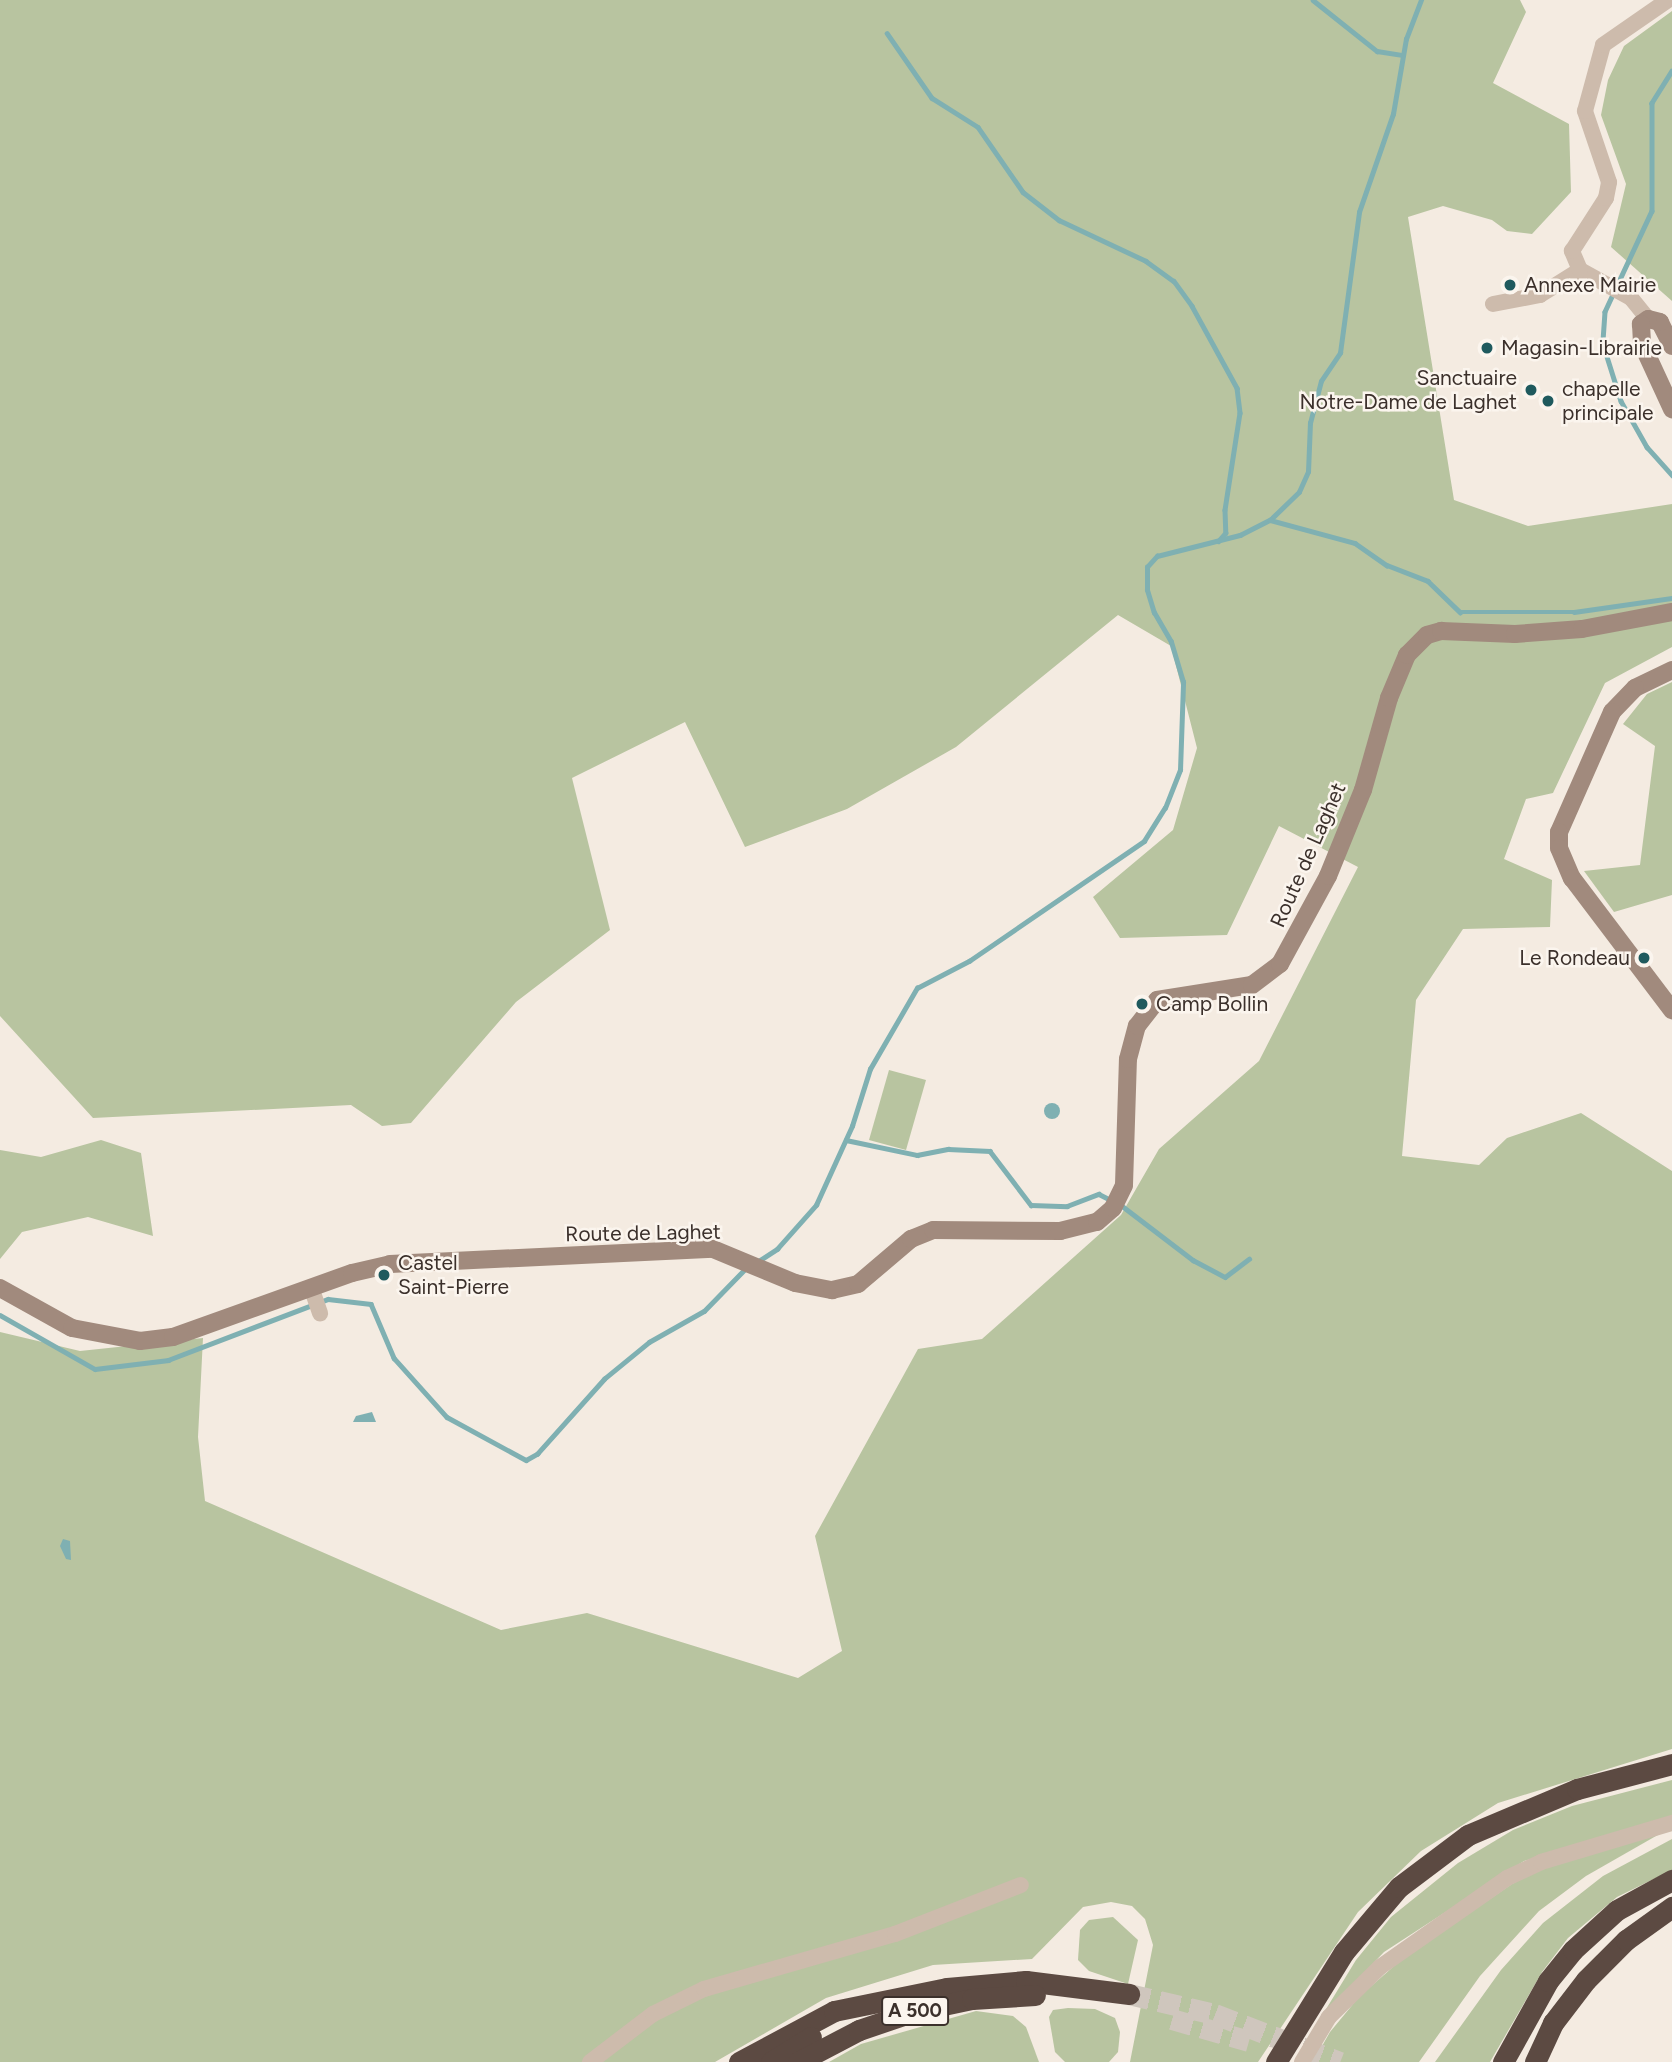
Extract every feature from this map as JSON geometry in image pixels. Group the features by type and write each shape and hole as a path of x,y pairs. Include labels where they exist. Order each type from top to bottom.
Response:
{"highway":[{"path":"1276,2062 1344,1952 1399,1887 1457,1843 1507,1815 1577,1789 1672,1764"},
{"path":"1503,2062 1548,1981 1589,1932 1636,1898 1672,1880"},
{"path":"1535,2062 1553,2023 1586,1980 1620,1945 1672,1908"},
{"name":"A 500","path":"771,2062 843,2020 913,1995 1026,1981 1128,2001 1042,1995 972,1999 884,2021 798,2062"},
{"path":"739,2062 834,2011 913,1995"}],"main road":[{"path":"1672,346 1664,326 1648,319 1641,324 1642,344 1672,409"},
{"name":"Route de Laghet","path":"0,1288 72,1328 140,1341 173,1337 313,1292 373,1268 414,1262 713,1249 814,1288 845,1289 924,1233 1074,1229 1097,1222 1116,1202 1126,1172 1128,1059 1137,1026 1157,1000 1252,985 1280,964 1333,864 1363,790 1393,687 1407,655 1427,635 1441,631 1515,634 1582,629 1672,612"},
{"path":"1672,670 1635,688 1612,712 1559,832 1559,848 1572,878 1672,1010"}],"street":[{"path":"1648,319 1631,298 1582,272 1572,251 1576,240 1606,198 1609,182 1585,111 1603,45 1668,0"},
{"path":"1493,304 1539,295 1582,272"},
{"path":"313,1292 320,1313"},
{"path":"1302,2062 1329,2017 1380,1967 1507,1878 1541,1862 1672,1823"},
{"path":"590,2062 653,2014 704,1989 895,1934 1021,1885"}],"green space":[{"path":"0,0 1520,0 1526,12 1493,83 1569,124 1571,192 1532,234 1507,231 1492,220 1443,206 1408,217 1454,500 1528,526 1672,504 1672,647 1605,683 1553,793 1526,799 1504,859 1552,880 1550,927 1463,929 1416,1000 1402,1156 1479,1165 1507,1138 1581,1113 1672,1171 1672,1749 1498,1803 1421,1851 1358,1912 1258,2062 1130,2062 1153,1945 1145,1919 1132,1906 1111,1902 1083,1907 1032,1959 933,1965 826,1998 715,2062 0,2062 0,1332 80,1351 203,1338 198,1437 205,1501 501,1630 587,1613 798,1678 842,1651 815,1536 918,1349 982,1339 1121,1215 1159,1149 1259,1061 1358,867 1279,826 1227,935 1120,938 1093,897 1173,830 1197,748 1171,646 1118,615 956,747 847,809 745,847 685,722 572,778 610,930 516,1002 411,1123 382,1126 351,1105 93,1118 0,1016"},
{"path":"1672,11 1672,301 1611,247 1626,184 1601,115 1608,80 1624,46"},
{"path":"1672,682 1672,895 1614,912 1584,871 1640,865 1655,746 1623,724 1647,694"},
{"path":"889,1070 926,1080 906,1150 869,1140"},
{"path":"101,1140 141,1153 153,1236 88,1217 22,1232 0,1259 0,1150 41,1157"},
{"path":"1672,1780 1672,1817 1524,1861 1384,1952 1320,2019 1356,1960 1391,1917 1458,1863 1513,1830 1572,1806"},
{"path":"1663,1832 1586,1876 1539,1911 1480,1976 1419,2062 1313,2062 1330,2032 1359,1997 1402,1959 1512,1884 1542,1868"},
{"path":"1672,1839 1672,1870 1617,1897 1568,1938 1542,1972 1490,2062 1435,2062 1501,1970 1543,1923 1603,1876"},
{"path":"1113,1917 1138,1940 1128,1984 1089,1971 1078,1960 1080,1930 1089,1920"},
{"path":"1095,2009 1115,2018 1120,2032 1118,2052 1109,2062 1065,2062 1055,2052 1049,2017 1053,2010"},
{"path":"976,2011 1013,2016 1026,2027 1039,2062 829,2062 861,2044"}],"water":[{"path":"1049,1103 1055,1103 1060,1111 1058,1117 1049,1119 1044,1114 1044,1108"},
{"path":"372,1412 376,1422 353,1422 356,1416"},
{"path":"63,1539 70,1541 71,1560 66,1559 60,1546"}],"waterway":[{"path":"1313,0 1377,51 1403,55"},
{"path":"1270,520 1299,492 1308,472 1310,423 1321,381 1340,353 1359,212 1393,114 1406,39 1421,0"},
{"path":"887,33 932,98 978,127 1023,192 1059,220 1146,261 1174,281 1192,306 1237,388 1240,413 1225,510 1226,533 1219,541"},
{"path":"1672,71 1652,103 1652,211 1605,312 1603,344 1621,401 1647,447 1672,475"},
{"path":"757,1262 777,1249 816,1205 852,1126 870,1069 917,988 969,961 1144,841 1165,808 1180,770 1183,682 1171,642 1154,613 1147,590 1147,567 1157,556 1240,535 1270,520 1355,543 1387,565 1428,581 1460,612 1574,612 1672,598"},
{"path":"846,1140 917,1155 948,1149 990,1151 1031,1205 1067,1206 1099,1194 1113,1201"},
{"path":"1121,1205 1193,1260 1225,1277 1249,1259"},
{"path":"0,1315 95,1369 168,1360 328,1299 371,1304 394,1358 447,1417 526,1460 537,1454 604,1379 649,1342 704,1311 746,1268"}],"tunnel":[{"path":"1129,1994 1215,2014 1340,2062"},
{"path":"1172,2019 1249,2041"}],"place":[{"name":"Annexe Mairie","path":"1510,285"},
{"name":"Magasin-Librairie","path":"1487,348"},
{"name":"Sanctuaire Notre-Dame de Laghet","path":"1531,390"},
{"name":"chapelle principale","path":"1548,401"},
{"name":"Le Rondeau","path":"1644,958"},
{"name":"Camp Bollin","path":"1142,1004"},
{"name":"Castel Saint-Pierre","path":"384,1275"}]}
